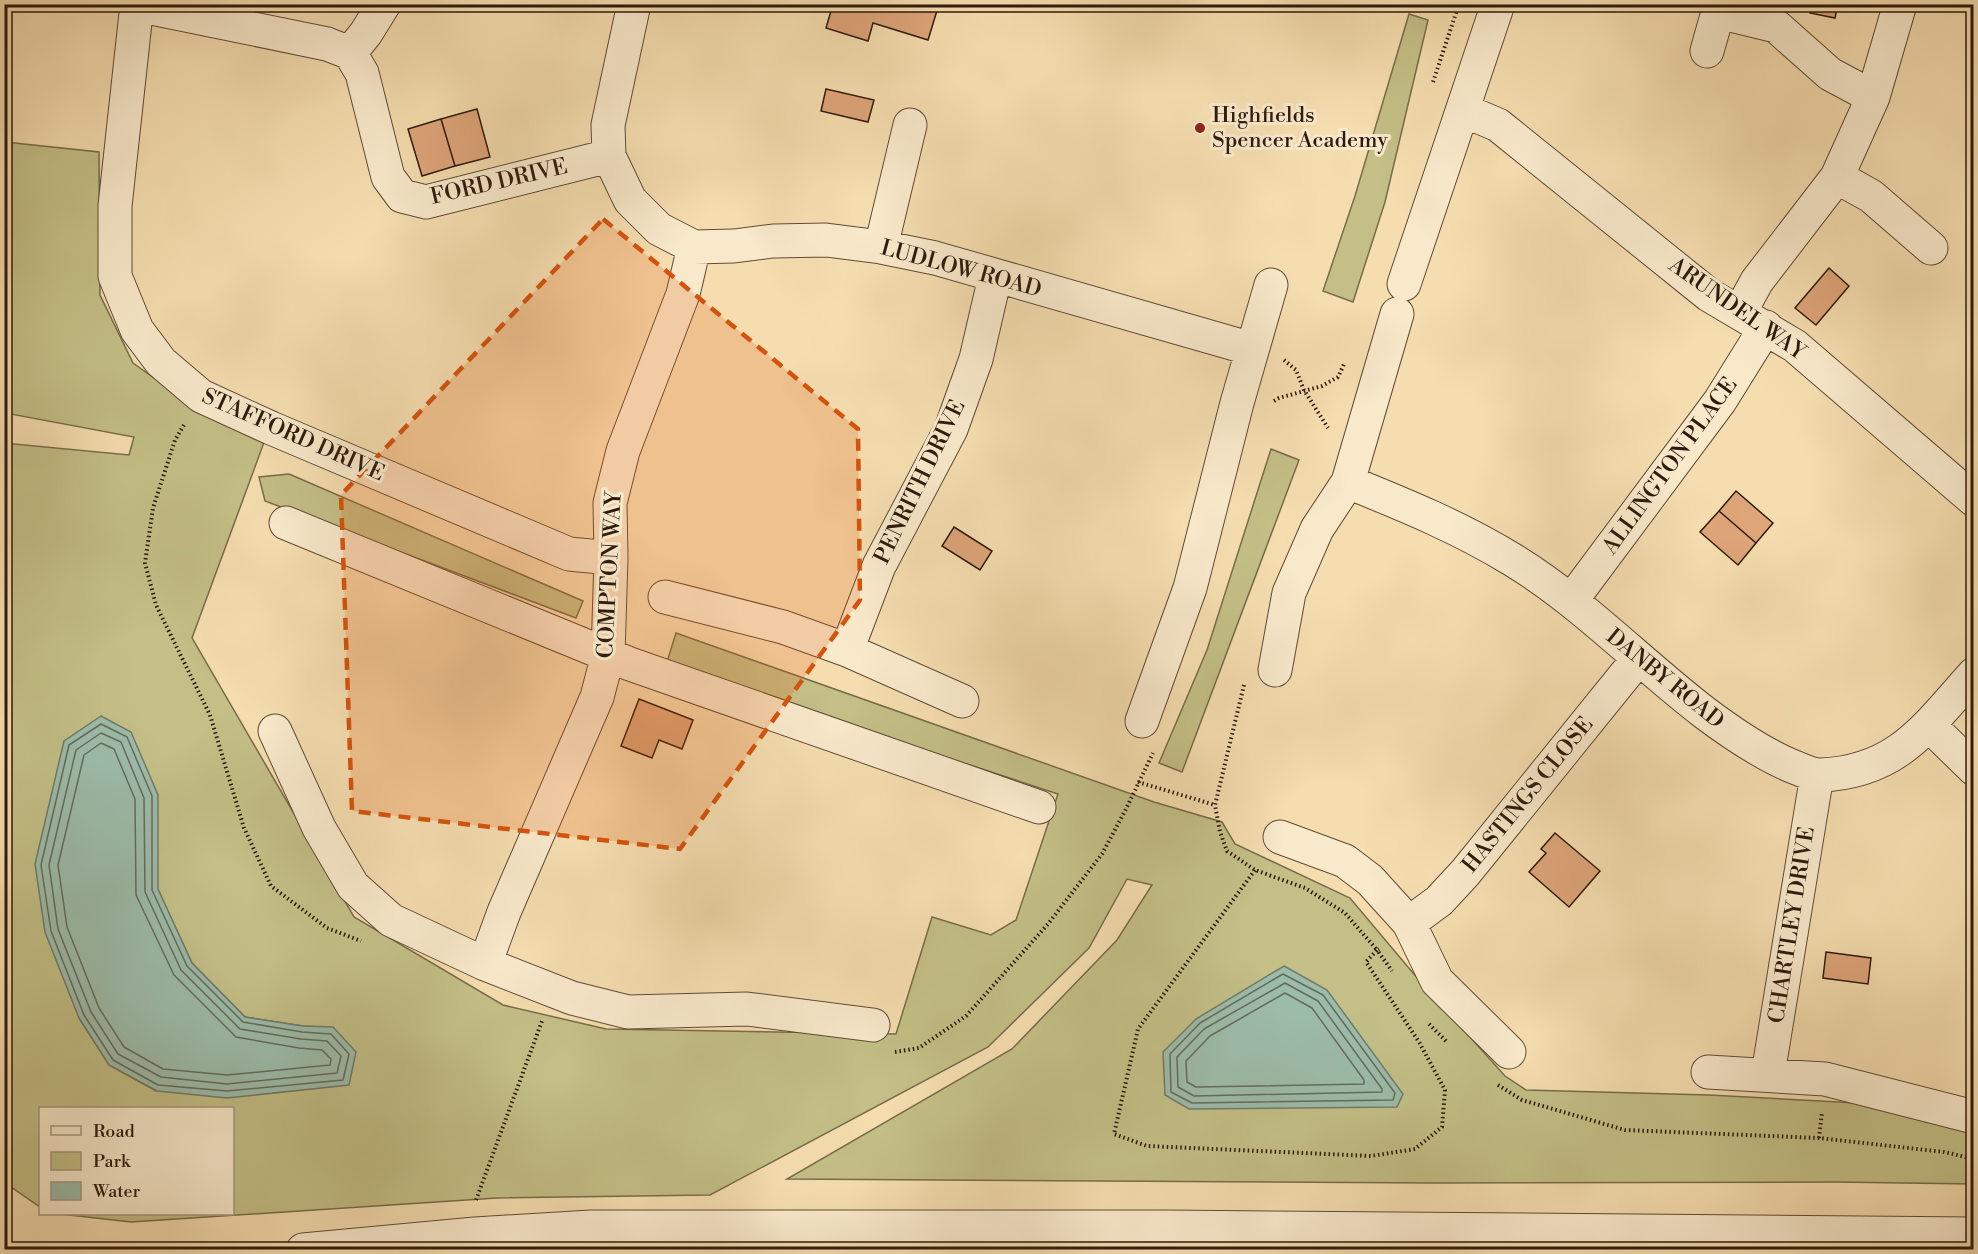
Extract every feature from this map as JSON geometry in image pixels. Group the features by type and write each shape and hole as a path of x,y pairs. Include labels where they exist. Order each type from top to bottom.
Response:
{"street":[{"path":"137,5 327,44 350,53 384,4"},
{"name":"LUDLOW ROAD","path":"634,4 608,125 609,156 630,200 659,229 694,247 734,246 773,241 826,240 880,247 935,258 1252,349"},
{"path":"1260,674 1289,593 1317,529 1348,483 1401,299 1446,156 1498,4"},
{"name":"ALLINGTON PLACE","path":"1571,601 1720,401 1753,320 1757,281 1837,177 1873,97 1900,4"},
{"name":"STAFFORD DRIVE","path":"137,5 115,206 115,276 137,330 161,362 201,396 282,433 569,554 611,558"},
{"path":"1707,51 1718,12 1776,26 1830,75 1873,97"},
{"name":"FORD DRIVE","path":"350,53 362,73 388,177 402,196 426,202 609,156"},
{"name":"ARUNDEL WAY","path":"1463,110 1498,126 1709,295 1795,346 1974,500"},
{"path":"880,247 910,125"},
{"path":"1837,177 1871,196 1931,248"},
{"name":"COMPTON WAY","path":"485,964 504,912 597,697 608,655 610,503 623,451 683,294 694,247"},
{"name":"PENRITH DRIVE","path":"847,650 879,567 951,429 976,359 995,277"},
{"path":"1142,721 1190,588 1237,403 1271,285"},
{"name":"DANBY ROAD","path":"1348,483 1433,517 1514,560 1571,601 1638,659 1736,736 1783,762 1817,775 1862,770 1897,753 1929,725 1974,674"},
{"path":"286,523 630,664 1039,807"},
{"path":"665,597 783,627 847,650 962,701"},
{"name":"HASTINGS CLOSE","path":"1408,923 1439,901 1465,873 1638,659"},
{"path":"1929,725 1974,769"},
{"path":"275,731 293,766 319,828 353,886 391,920 450,949 572,998 628,1012 747,1009 873,1025"},
{"name":"CHARTLEY DRIVE","path":"1768,1074 1817,775"},
{"path":"1280,837 1345,861 1370,880 1408,923 1437,981 1509,1052"},
{"path":"1708,1072 1826,1079 1974,1117"},
{"path":"303,1250 474,1234 591,1227 1664,1229 1974,1234"}],"path":[{"path":"1260,674 1215,805 1220,832 1227,851 1255,870 1305,888 1345,913 1377,950 1396,977"},
{"path":"1138,782 1215,805"},
{"path":"1255,870 1138,1029 1114,1134 1147,1146 1371,1156 1415,1149 1442,1127 1445,1090 1419,1042 1366,962 1408,923"},
{"path":"474,1234 476,1196 544,1015"},
{"path":"1427,1022 1451,1046"},
{"path":"1494,1083 1522,1100 1625,1130 1819,1138 1944,1152 1974,1159"}],"highlighted area":[{"path":"603,219 858,429 860,600 680,849 352,811 341,495"}],"green space":[{"path":"1409,14 1428,20 1385,202 1353,302 1323,291 1355,196"},
{"path":"5,142 99,152 100,295 133,363 181,397 266,437 192,638 354,917 503,1005 606,1029 896,1034 932,917 991,935 1016,920 1058,794 666,665 676,633 1154,802 1222,822 1235,844 1350,898 1424,986 1505,1076 1526,1090 1709,1095 1857,1103 1973,1129 1973,1184 787,1179 1012,1049 1117,940 1152,885 1127,879 1089,948 988,1047 710,1195 497,1198 131,1222 69,1215 234,1215 234,1107 39,1107 39,1206 4,1182 4,443 129,455 134,437 5,413","holes":["158,890 192,963 245,1017 333,1028 156,1091 109,1065 79,1018"]},
{"path":"1271,449 1299,460 1182,772 1159,763 1207,650"},
{"path":"289,474 583,601 576,618 265,501 259,477"},
{"path":"475,1234 1973,1250 303,1250"}],"water":[{"path":"101,716 131,732 158,795 158,889 192,963 245,1017 303,1026 333,1027 356,1052 349,1085 227,1098 157,1091 109,1065 79,1018 45,932 35,864 64,741"},
{"path":"1284,966 1327,990 1403,1094 1397,1107 1189,1109 1165,1095 1163,1052 1196,1019"}],"building":[{"path":"833,4 939,4 928,40 873,23 868,41 826,28"},
{"path":"1812,4 1838,4 1835,18 1810,13"},
{"path":"826,89 874,100 868,122 821,111"},
{"path":"477,109 490,157 455,166 441,119"},
{"path":"441,119 455,166 422,176 408,129"},
{"path":"1829,268 1849,286 1816,325 1795,308"},
{"path":"1736,491 1773,523 1756,543 1719,511"},
{"path":"1719,511 1756,543 1738,565 1700,532"},
{"path":"954,527 992,551 980,570 942,546"},
{"path":"639,699 693,720 682,749 659,740 652,758 621,746"},
{"path":"1555,833 1600,871 1569,907 1529,872 1546,853 1541,849"},
{"path":"1826,952 1871,958 1868,984 1823,978"}],"place":[{"name":"Highfields Spencer Academy","path":"1200,128"}]}
